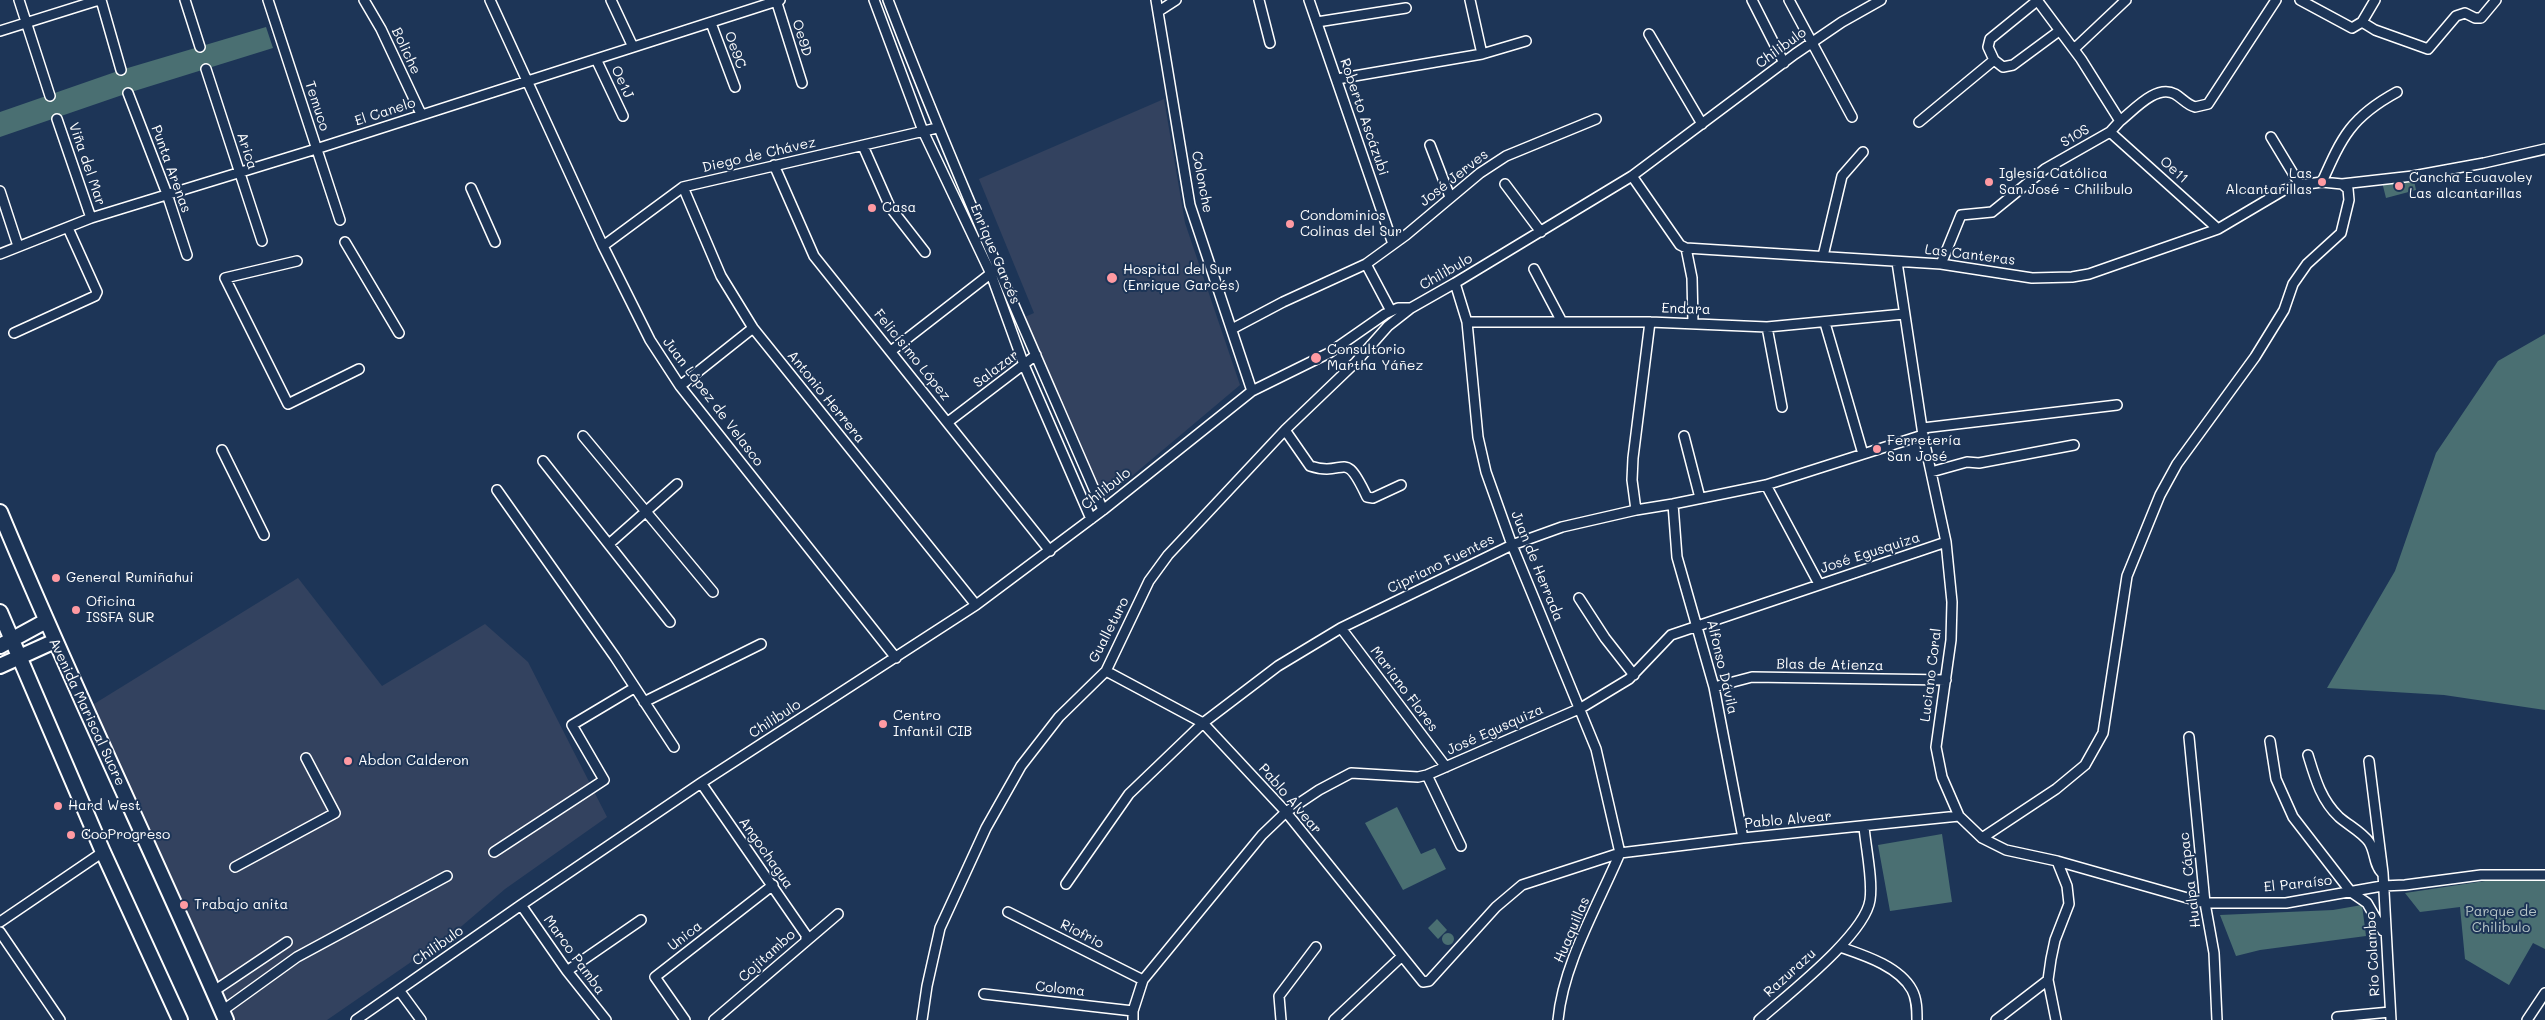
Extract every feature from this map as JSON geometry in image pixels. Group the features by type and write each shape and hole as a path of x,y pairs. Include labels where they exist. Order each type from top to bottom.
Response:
{"main road":[{"name":"Avenida Mariscal Sucre","path":"0,512 46,621 224,1015"},
{"path":"0,612 6,643 20,657 103,852 180,1020"},
{"path":"6,643 46,621"},
{"path":"0,666 55,641"}],"street":[{"path":"19,0 50,96"},
{"path":"0,31 100,0 121,70"},
{"path":"185,0 200,47"},
{"name":"Temuco","path":"268,0 340,220"},
{"name":"Boliche","path":"364,0 381,29 421,114"},
{"name":"Juan López de Velasco","path":"490,0 603,246 650,340 680,386 896,658"},
{"path":"611,0 633,47"},
{"name":"El Canelo","path":"0,254 91,218 316,149 711,23 777,0"},
{"name":"Oe9D","path":"777,0 802,83"},
{"name":"Enrique Garcés","path":"874,0 923,131 991,274 1024,365 1091,518"},
{"name":"Enrique Garcés","path":"888,0 938,128 1103,510"},
{"name":"Colonche","path":"1156,0 1160,11 1190,205 1252,391"},
{"path":"1160,11 1176,0"},
{"path":"1259,0 1270,43"},
{"name":"Roberto Ascázubi","path":"1309,0 1393,244"},
{"path":"1752,0 1784,63"},
{"path":"1789,0 1812,42 1815,53 1852,117"},
{"name":"Chilibulo","path":"356,1020 701,783 976,605 1103,510 1252,391 1329,353 1398,308 1411,308 1632,176 1812,42 1881,0"},
{"path":"2059,31 2013,65 2003,67 1994,60 1988,46 1990,39 2037,0 2074,49 2120,118 2120,121"},
{"path":"2074,49 2126,0"},
{"name":"S10S","path":"1941,264 1959,216 1992,212 2045,169 2110,132 2120,121 2152,96 2160,92 2175,94 2195,107 2208,104 2276,0"},
{"path":"2300,0 2349,27 2354,27 2362,22 2375,0"},
{"path":"2362,22 2383,33 2428,49 2456,16 2465,13 2481,18 2496,0"},
{"path":"1473,1 1482,54"},
{"path":"1317,22 1406,8"},
{"name":"Oe9C","path":"711,23 734,87"},
{"path":"1649,34 1702,124"},
{"path":"1337,78 1482,54 1526,41"},
{"name":"Oe1J","path":"596,59 623,116"},
{"path":"1919,122 1994,60"},
{"name":"Arica","path":"206,68 262,241"},
{"path":"2322,182 2339,142 2350,128 2374,106 2397,92"},
{"name":"Punta Arenas","path":"128,93 167,194 187,255"},
{"name":"Viña del Mar","path":"57,118 91,218"},
{"name":"José Jerves","path":"1232,329 1299,294 1366,264 1480,173 1506,156 1596,119"},
{"name":"Diego de Chávez","path":"603,246 683,187 938,128"},
{"name":"Oe11","path":"2110,132 2218,229"},
{"path":"2271,137 2300,185"},
{"path":"1430,145 1450,197"},
{"path":"862,146 890,207 925,252"},
{"name":"Las Canteras","path":"1686,248 1941,264 2032,278 2072,277 2088,274 2218,229 2284,190 2300,185 2322,182 2342,184 2422,174 2484,163 2545,149"},
{"path":"1822,256 1842,176 1863,152"},
{"name":"Felicísimo López","path":"774,165 814,256 1050,551"},
{"path":"1632,176 1680,245 1686,248 1692,278 1693,323"},
{"path":"1505,184 1541,232"},
{"path":"1982,838 2056,789 2085,765 2103,733 2127,576 2160,495 2178,464 2254,357 2284,310 2293,284 2307,264 2341,233 2349,200 2348,189 2342,184"},
{"name":"Antonio Herrera","path":"683,187 721,276 753,328 976,605"},
{"path":"471,188 495,242"},
{"path":"0,191 18,246"},
{"path":"14,333 95,296 97,292 68,228"},
{"path":"345,242 399,333"},
{"path":"297,261 225,278 288,404 359,370"},
{"name":"Luciano Coral","path":"1897,262 1923,432 1946,542 1952,602 1951,640 1936,747 1942,777 1960,816 1982,838 2006,850 2057,861"},
{"path":"1366,264 1391,312"},
{"path":"891,351 998,268"},
{"path":"1534,269 1562,320"},
{"name":"Juan de Herrada","path":"1455,283 1467,322 1478,437 1486,472 1512,545 1581,708 1596,749 1620,853"},
{"name":"Gualleturo","path":"922,1020 927,986 940,928 986,828 1021,766 1039,739 1106,671 1149,581 1168,555 1285,430 1356,362 1388,326 1411,308"},
{"name":"Endara","path":"1467,322 1562,320 1767,327 1904,314"},
{"path":"1636,510 1632,480 1633,458 1650,322"},
{"path":"1825,323 1864,454"},
{"path":"1767,327 1782,407"},
{"path":"680,386 753,328"},
{"name":"Salazar","path":"948,422 1036,355"},
{"name":"Cipriano Fuentes","path":"1066,884 1129,794 1203,723 1278,666 1341,628 1512,545 1562,527 1636,510 1766,485 1864,454 1923,432 2117,405"},
{"path":"1285,430 1310,466 1317,469 1346,466 1351,469 1367,497 1379,496 1401,485"},
{"path":"583,436 713,592"},
{"path":"1684,436 1700,498"},
{"path":"1931,472 1967,462 1979,463 2074,445"},
{"path":"222,450 264,535"},
{"path":"543,461 670,622"},
{"path":"609,544 677,484"},
{"path":"1766,485 1819,584"},
{"path":"497,490 615,657 674,747"},
{"name":"Alfonso Dávila","path":"1674,504 1677,557 1698,624 1714,687 1743,838"},
{"name":"José Egusquiza","path":"1133,1016 1142,980 1262,835 1286,812 1319,790 1351,773 1418,777 1427,775 1581,708 1624,683 1634,675 1668,637 1698,624 1946,542"},
{"path":"1578,598 1605,638 1634,675"},
{"name":"Mariano Flores","path":"1341,628 1446,767"},
{"path":"644,702 761,644"},
{"name":"Pablo Alvear","path":"1106,671 1203,723 1286,812 1423,982 1429,981 1496,907 1522,885 1620,853 1743,838 1960,816"},
{"name":"Blas de Atienza","path":"1714,687 1752,677 1946,680"},
{"path":"494,852 604,780 572,725 634,688"},
{"name":"Hualpa Cápac","path":"2189,738 2205,902 2214,952 2217,1020"},
{"path":"2270,741 2276,779 2293,817 2351,892 2367,903 2386,935"},
{"path":"2308,755 2315,779 2324,799 2338,816 2368,841 2376,867 2382,873"},
{"path":"235,867 335,813 306,758"},
{"name":"Río Colambo","path":"2369,761 2382,873 2390,1016"},
{"path":"1427,775 1461,846"},
{"name":"Angochagua","path":"701,783 773,885 806,935 806,939"},
{"name":"Razurazu","path":"1759,1020 1840,946 1863,921 1870,898 1864,827"},
{"path":"0,922 103,852"},
{"name":"Huaquillas","path":"1558,1020 1560,1002 1574,957 1620,853"},
{"path":"2056,1020 2048,980 2055,940 2069,904 2067,886 2057,861"},
{"name":"El Paraíso","path":"2057,861 2205,902 2286,902 2382,886 2405,885 2481,875 2545,875"},
{"path":"224,1015 297,956 447,876"},
{"name":"Unica","path":"684,1020 655,977 773,885"},
{"name":"Marco Pamba","path":"521,905 566,971 606,1020"},
{"name":"Riofrio","path":"1008,912 1142,980"},
{"name":"Cojitambo","path":"714,1020 804,944 806,939 838,914"},
{"path":"566,971 641,920"},
{"path":"0,932 60,1020"},
{"path":"214,992 288,942"},
{"path":"1840,946 1870,958 1899,975 1912,989 1917,1004 1917,1020"},
{"path":"1281,1020 1279,996 1316,947"},
{"path":"1334,1020 1401,957"},
{"path":"1996,1020 2048,980"},
{"path":"399,990 421,1020"},
{"path":"2527,1020 2545,993"},
{"name":"Coloma","path":"984,994 1133,1016"},
{"path":"2337,1017 2390,1016"}],"shaded area":[{"name":"Hospital del Sur (Enrique Garcés)","path":"1164,99 1185,223 1240,385 1101,502 1025,317 1034,313 979,179"},
{"name":"Abdon Calderon","path":"298,578 382,686 485,624 528,662 607,817 505,889 456,931 327,1020 231,1020 214,991 94,704"}],"green space":[{"path":"266,27 273,48 128,93 0,137 0,112 121,70"},
{"name":"Cancha Ecuavoley Las alcantarillas","path":"2413,176 2416,190 2386,198 2382,182"},
{"path":"2545,334 2545,710 2444,695 2327,688 2395,571 2436,453 2498,361"},
{"path":"1397,807 1421,854 1435,848 1446,869 1403,890 1365,823"},
{"path":"1942,834 1952,902 1890,911 1878,845"},
{"name":"Parque de Chilibulo","path":"2485,881 2545,881 2545,949 2533,943 2509,985 2465,959 2460,907 2420,912 2405,893"},
{"path":"2362,905 2366,936 2260,950 2236,956 2220,915 2333,910"},
{"path":"1437,919 1447,930 1438,939 1428,928"},
{"path":"1446,933 1450,933 1454,939 1450,945 1446,945 1442,941 1442,937"}],"place":[{"name":"Iglesia Católica San José - Chilibulo","path":"1989,182"},
{"name":"Las Alcantarillas","path":"2322,182"},
{"name":"Cancha Ecuavoley Las alcantarillas","path":"2399,186"},
{"name":"Casa","path":"872,208"},
{"name":"Condominios Colinas del Sur","path":"1290,224"},
{"name":"Hospital del Sur (Enrique Garcés)","path":"1112,278"},
{"name":"Consultorio Martha Yáñez","path":"1316,358"},
{"name":"Ferretería San José","path":"1877,449"},
{"name":"General Rumiñahui","path":"56,578"},
{"name":"Oficina ISSFA SUR","path":"76,610"},
{"name":"Centro Infantil CIB","path":"883,724"},
{"name":"Abdon Calderon","path":"348,761"},
{"name":"Hard West","path":"58,806"},
{"name":"CooProgreso","path":"71,835"},
{"name":"Trabajo anita","path":"184,905"}]}
